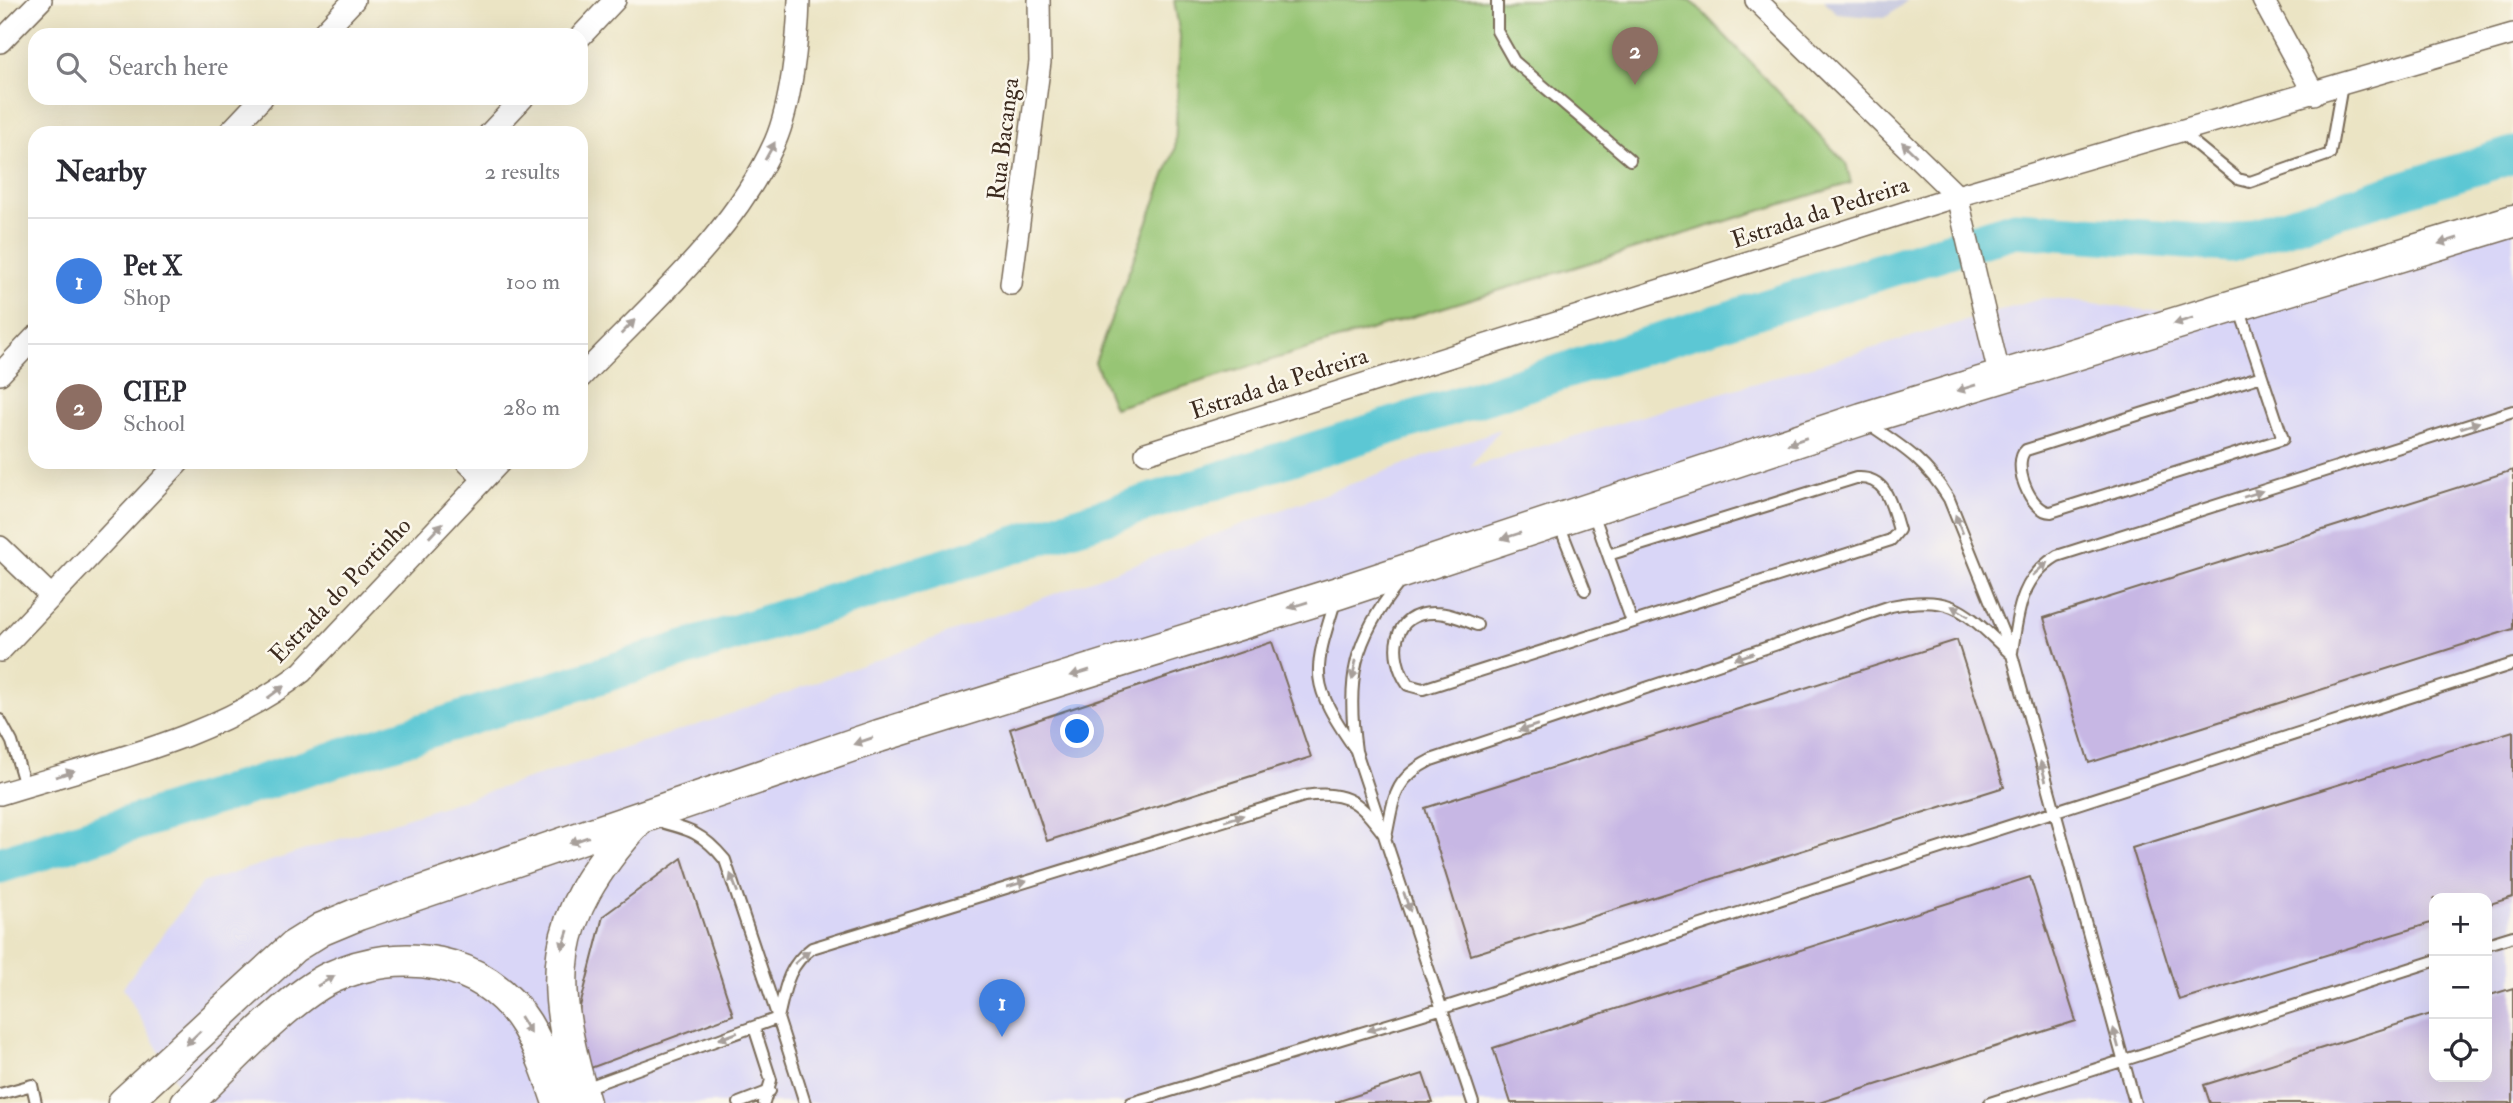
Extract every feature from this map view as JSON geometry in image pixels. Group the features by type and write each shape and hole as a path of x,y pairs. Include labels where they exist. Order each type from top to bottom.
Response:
{"street":[{"path":"0,42 41,0"},
{"path":"328,28 354,0"},
{"path":"588,29 615,0"},
{"path":"588,370 714,237 742,202 776,140 798,49 799,0"},
{"name":"Rua Bacanga","path":"1011,284 1040,62 1039,0"},
{"path":"1756,0 1958,196 2000,378"},
{"path":"2263,0 2314,94"},
{"name":"Estrada da Pedreira","path":"1146,453 1958,196 2182,133 2513,34"},
{"path":"236,126 255,105"},
{"path":"497,126 516,105"},
{"path":"124,1103 293,947 322,929 879,736 1338,593 1862,419 2513,221"},
{"path":"0,374 28,344"},
{"path":"0,651 173,469"},
{"path":"474,469 484,479"},
{"name":"Estrada do Portinho","path":"0,794 183,736 229,719 270,697 302,672 493,469"},
{"path":"0,547 52,597"},
{"path":"565,1099 560,1000 562,947 576,910 598,869 640,819"},
{"path":"187,1103 272,1023 331,977 368,965 410,958 448,964 485,981 508,1000 526,1024 565,1099"}],"lane":[{"path":"1497,0 1497,31 1514,61 1630,160"},
{"path":"2182,133 2238,179 2250,183 2330,154 2342,86"},
{"path":"2238,304 2262,376 2283,439 2051,512 2040,509 2030,496 2018,463 2020,455 2026,450 2262,376"},
{"path":"2012,655 2020,604 2029,580 2041,565 2057,556 2513,411"},
{"path":"1862,419 1920,458 1936,478 1949,499 2012,655 2135,1103"},
{"path":"1478,625 1438,613 1417,616 1407,623 1399,632 1394,651 1408,685 1423,688 1891,540 1899,530 1888,494 1876,480 1856,478 1608,555"},
{"path":"1592,510 1632,622"},
{"path":"1558,521 1585,590"},
{"path":"1409,569 1378,609 1359,644 1351,680 1351,718 1356,751 1473,1103"},
{"path":"1338,593 1318,671 1321,693 1356,751"},
{"path":"1386,838 1400,785 1410,771 1431,760 1891,606 1936,601 1959,608 2012,655"},
{"path":"1131,1103 1443,1008 2513,664"},
{"path":"0,720 12,742 25,786"},
{"path":"778,1018 789,972 797,959 812,948 1304,796 1327,793 1348,797 1363,808 1386,838"},
{"path":"640,819 690,829 709,840 725,860 806,1103"},
{"path":"2492,942 2513,936"},
{"path":"1990,1103 2429,963"},
{"path":"565,1099 778,1018"},
{"path":"754,1027 771,1080 770,1091 764,1103"},
{"path":"0,1094 32,1085 36,1103"},
{"path":"739,1103 770,1091"}],"shaded area":[{"path":"1824,0 1908,0 1885,18 1837,14"},
{"path":"2513,207 2513,1103 188,1103 123,987 202,883 713,720 1500,429 1470,467 2043,298 2162,312"}],"green space":[{"path":"1174,0 1691,0 1846,163 1851,183 1114,408 1095,362 1175,149 1180,36"}],"building":[{"path":"2513,470 2513,629 2089,763 2044,618"},
{"path":"1957,640 2004,787 1471,955 1425,808"},
{"path":"1272,642 1311,757 1047,841 1010,729"},
{"path":"2513,731 2513,897 2492,903 2492,893 2429,893 2429,924 2179,1000 2132,848"},
{"path":"682,858 733,1015 580,1072 571,1042 603,916"},
{"path":"2030,877 2076,1021 1819,1103 1511,1103 1493,1048"},
{"path":"2513,988 2513,1103 2210,1103 2204,1085 2429,1015 2429,1082 2492,1082 2492,994"},
{"path":"1423,1074 1433,1103 1336,1103 1336,1102"}],"waterway":[{"path":"0,865 2015,229 2230,244 2513,155"}],"place":[{"name":"CIEP","path":"1635,85"},
{"name":"Pet X","path":"1002,1037"}]}
